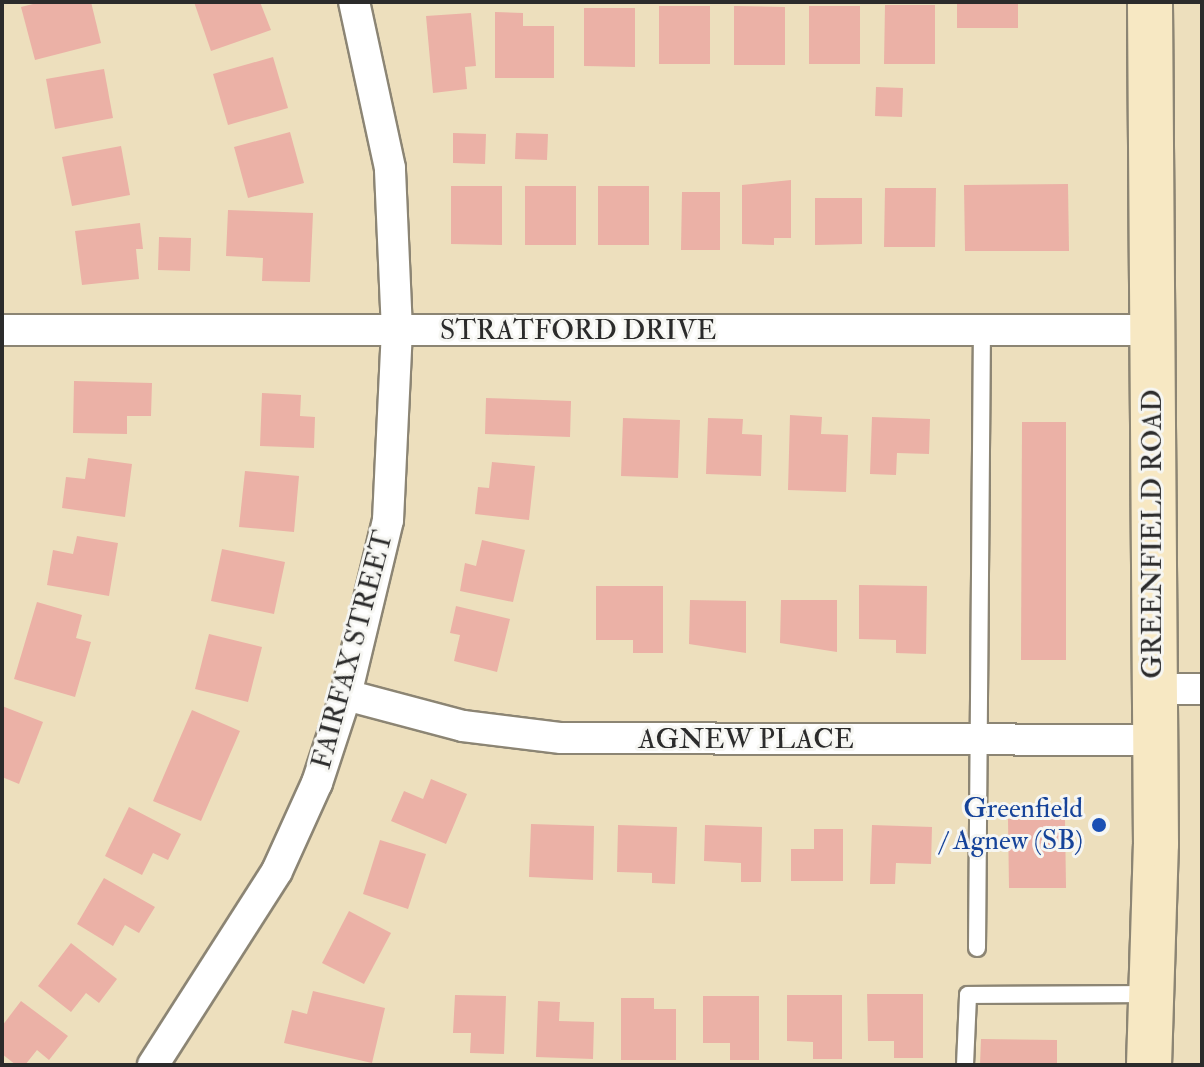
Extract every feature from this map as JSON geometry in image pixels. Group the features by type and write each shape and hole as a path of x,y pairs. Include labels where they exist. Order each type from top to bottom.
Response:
{"main road":[{"name":"GREENFIELD ROAD","path":"1149,1065 1156,844 1152,740 1150,2"}],"street":[{"name":"FAIRFAX STREET","path":"162,1063 277,871 317,783 346,695 388,520 397,331 390,168 354,2"},
{"name":"STRATFORD DRIVE","path":"2,330 1153,330"},
{"path":"1153,689 1202,689"},
{"name":"AGNEW PLACE","path":"346,695 463,726 561,738 1152,740"}],"lane":[{"path":"977,948 982,331"},
{"path":"965,1065 968,995 1150,994"}],"building":[{"path":"41,2 91,2 101,43 35,60 21,7"},
{"path":"194,2 260,2 271,30 211,51"},
{"path":"957,2 1018,2 1018,28 957,28"},
{"path":"885,5 935,5 935,64 884,64"},
{"path":"659,6 710,6 710,64 659,64"},
{"path":"734,6 785,7 785,65 734,65"},
{"path":"809,6 860,6 860,64 809,64"},
{"path":"584,8 635,8 635,67 584,66"},
{"path":"495,12 523,13 523,26 554,26 554,78 495,78"},
{"path":"471,13 476,66 465,67 467,89 433,93 426,16"},
{"path":"273,57 288,108 228,125 213,74"},
{"path":"104,69 113,118 55,129 46,79"},
{"path":"876,87 903,88 902,117 875,116"},
{"path":"290,132 304,183 248,198 234,147"},
{"path":"453,133 486,134 485,164 453,163"},
{"path":"516,133 548,134 547,160 515,159"},
{"path":"121,146 130,195 72,206 62,157"},
{"path":"791,180 791,238 774,238 774,245 742,244 742,185"},
{"path":"1068,184 1069,251 965,251 964,185"},
{"path":"451,186 502,186 502,245 451,244"},
{"path":"525,186 576,186 576,245 525,245"},
{"path":"598,186 649,186 649,245 598,245"},
{"path":"885,188 936,188 935,247 884,247"},
{"path":"682,192 720,192 720,250 681,250"},
{"path":"815,198 862,198 862,244 815,245"},
{"path":"228,210 313,213 310,282 262,281 263,258 226,256"},
{"path":"140,223 143,249 136,249 139,279 82,285 75,231"},
{"path":"159,237 191,238 190,271 158,270"},
{"path":"74,381 152,383 151,416 127,416 127,434 73,433"},
{"path":"262,393 301,395 300,416 315,417 314,448 260,446"},
{"path":"486,398 571,401 570,437 485,434"},
{"path":"790,415 822,417 821,434 848,435 846,492 788,490"},
{"path":"872,417 930,419 929,454 897,453 896,475 870,474"},
{"path":"623,418 680,420 678,478 621,476"},
{"path":"708,418 743,419 742,434 762,435 761,476 706,474"},
{"path":"1022,422 1066,422 1066,660 1021,660"},
{"path":"88,458 132,464 125,517 62,508 66,477 85,479"},
{"path":"492,462 535,466 529,520 475,514 478,487 489,488"},
{"path":"245,471 299,476 294,532 239,527"},
{"path":"77,536 118,543 109,596 47,585 53,550 73,554"},
{"path":"482,540 525,550 513,602 460,591 465,563 476,566"},
{"path":"222,549 285,562 274,614 211,601"},
{"path":"859,585 927,586 926,654 896,653 896,640 859,639"},
{"path":"596,586 663,586 663,653 633,653 633,640 596,640"},
{"path":"690,600 746,601 746,653 689,644"},
{"path":"781,600 837,600 837,652 780,643"},
{"path":"37,602 82,615 76,638 91,642 75,697 14,679"},
{"path":"456,606 510,619 497,672 454,661 460,635 450,633"},
{"path":"209,634 262,647 248,702 195,689"},
{"path":"2,706 43,722 19,784 2,777"},
{"path":"192,710 240,731 201,821 153,801"},
{"path":"431,779 467,794 446,844 391,821 404,791 423,799"},
{"path":"129,807 181,834 168,860 153,853 142,875 105,856"},
{"path":"1008,819 1065,819 1066,888 1009,888"},
{"path":"531,824 594,826 593,880 529,877"},
{"path":"618,825 677,827 675,884 652,883 652,873 617,872"},
{"path":"705,825 762,827 761,882 741,882 741,863 704,861"},
{"path":"872,825 932,827 931,864 896,863 895,884 870,884"},
{"path":"814,829 843,829 843,881 791,881 791,849 814,849"},
{"path":"380,840 426,854 408,909 363,894"},
{"path":"104,878 155,907 139,933 125,925 113,946 77,924"},
{"path":"349,911 391,933 364,984 322,963"},
{"path":"71,943 117,979 99,1003 86,993 71,1012 38,986"},
{"path":"313,991 385,1008 372,1063 284,1043 292,1010 307,1014"},
{"path":"867,994 923,994 923,1058 894,1058 894,1041 868,1041"},
{"path":"455,995 506,996 504,1054 470,1053 471,1033 453,1033"},
{"path":"787,995 842,995 842,1059 813,1059 813,1042 787,1041"},
{"path":"703,996 759,996 759,1060 730,1060 730,1043 703,1043"},
{"path":"621,998 654,998 654,1009 676,1009 676,1060 621,1060"},
{"path":"21,1001 68,1036 49,1060 37,1050 25,1065 16,1065 2,1054 2,1026"},
{"path":"538,1001 560,1002 559,1021 594,1022 593,1059 536,1057"},
{"path":"981,1039 1057,1040 1057,1065 980,1065"}],"place":[{"name":"Greenfield / Agnew (SB)","path":"1099,825"}]}
